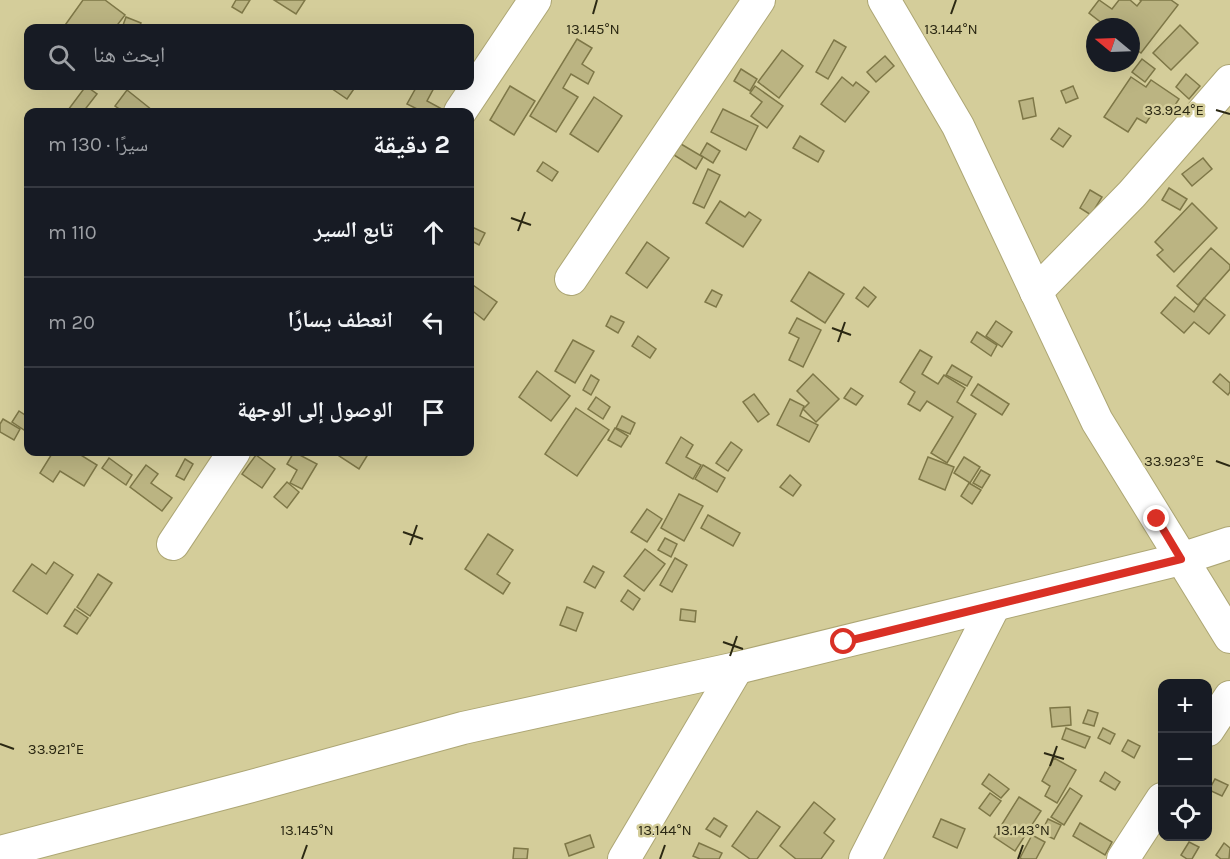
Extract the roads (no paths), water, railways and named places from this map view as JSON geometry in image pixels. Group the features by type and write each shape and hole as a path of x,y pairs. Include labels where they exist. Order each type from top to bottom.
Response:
{"street":[{"path":"463,108 535,0"},
{"path":"571,279 759,0"},
{"path":"884,0 958,126 1097,421 1230,638"},
{"path":"1036,292 1132,194 1230,81"},
{"path":"173,544 231,456"},
{"path":"0,852 248,788 463,728 737,668 1181,559 1230,543"},
{"path":"865,859 994,606"},
{"path":"624,859 737,668"},
{"path":"1212,724 1230,697"},
{"path":"1123,859 1158,804"}]}
